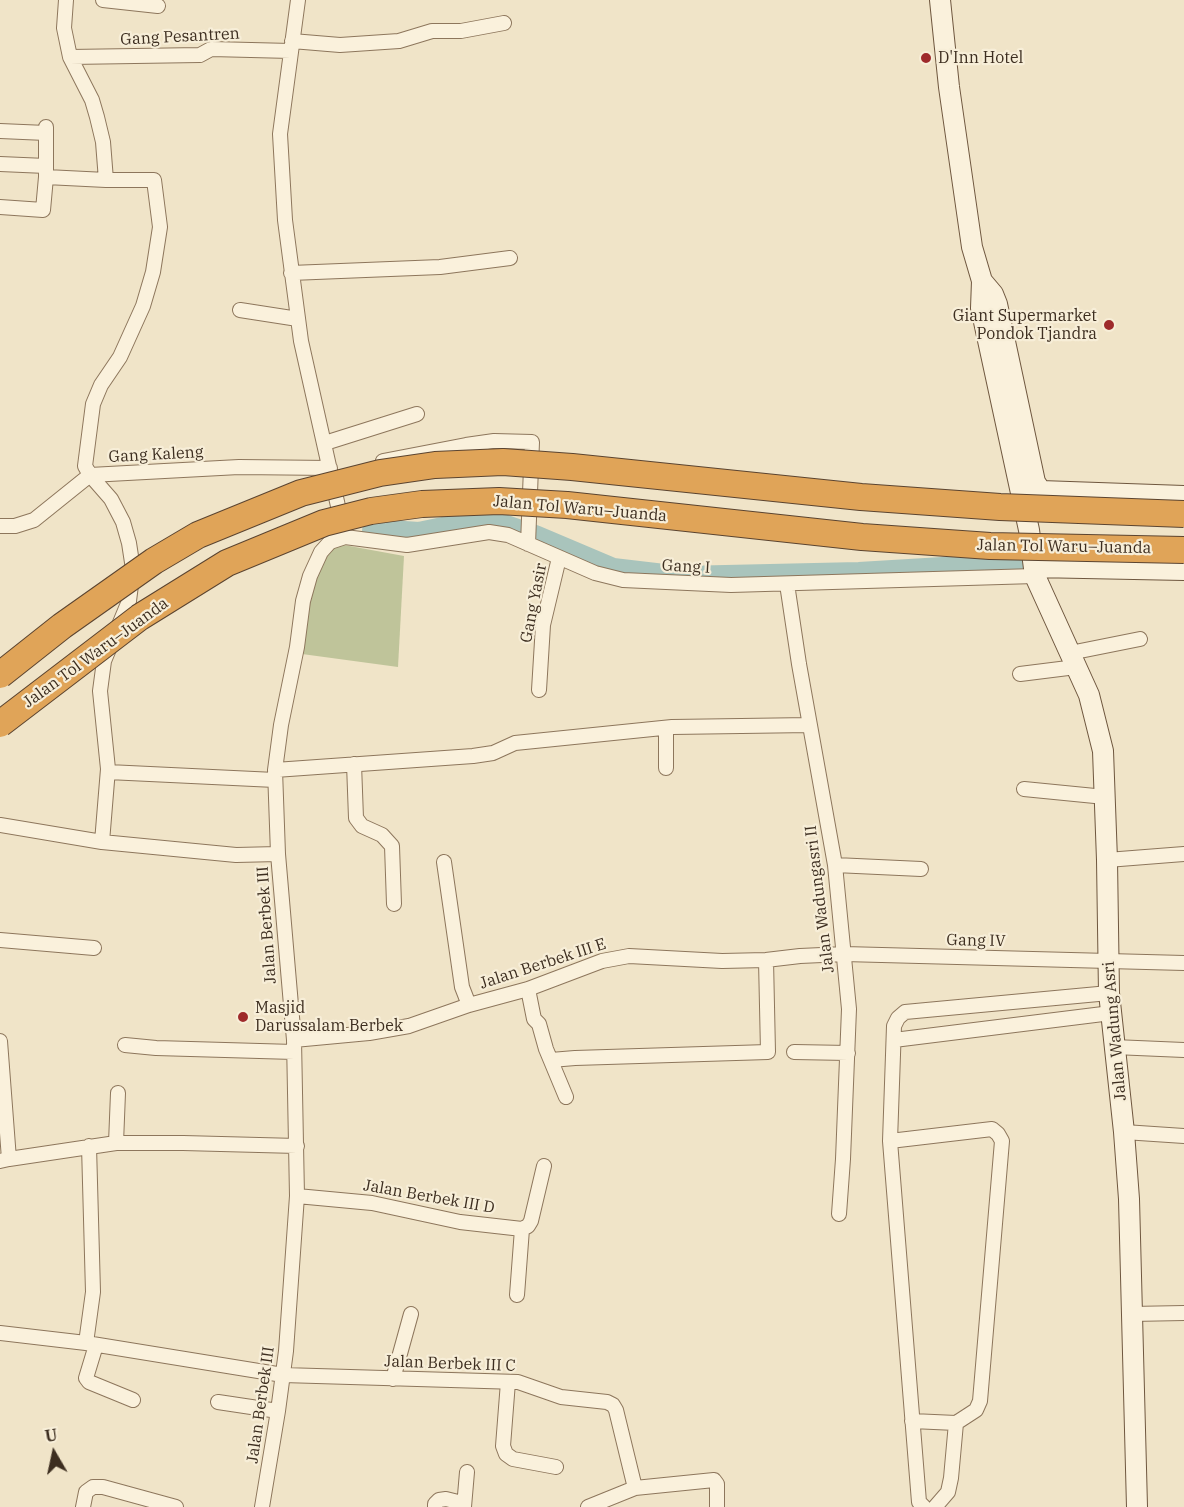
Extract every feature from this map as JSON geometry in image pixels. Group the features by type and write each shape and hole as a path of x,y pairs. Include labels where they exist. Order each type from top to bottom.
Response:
{"highway":[{"path":"0,675 62,626 154,561 198,535 300,493 380,472 468,463 514,463 872,498 1000,507 1182,502"},
{"name":"Jalan Tol Waru–Juanda","path":"0,724 140,617 227,563 324,523 371,511 422,504 499,501 567,505 874,538 1181,563"}],"main road":[{"path":"940,0 949,87 972,247 982,281 998,304 1035,482 1041,491"},
{"name":"Jalan Wadung Asri","path":"982,281 981,308 1029,530 1035,572 1089,695 1103,751 1109,993 1129,1199 1137,1507"},
{"path":"1041,491 1182,502 1184,526"},
{"path":"1029,530 1035,520 1041,491"},
{"path":"1035,572 1181,563 1184,536"}],"street":[{"path":"66,0 64,28 70,57 98,117 103,142 106,180"},
{"path":"103,0 158,6"},
{"path":"298,0 280,134 285,220 298,320 345,537"},
{"name":"Gang Pesantren","path":"70,57 200,55 211,49 340,45 399,40 432,31 461,31 504,23"},
{"path":"0,131 46,130 43,210 0,207"},
{"path":"0,164 106,180 154,180 160,227 153,272 143,306 120,357 101,385 93,404 85,466 111,499 123,522 133,568 129,601 104,661 100,692 108,772 102,842"},
{"path":"291,273 440,267 510,258"},
{"path":"240,310 298,320"},
{"path":"325,443 417,414"},
{"name":"Gang Kaleng","path":"0,526 15,526 34,520 90,475 238,467 331,470 494,441 532,442 529,541"},
{"name":"Gang I","path":"345,537 406,545 489,532 529,541 559,558 595,573 623,580 731,585 787,584 1035,572"},
{"name":"Jalan Berbek III","path":"262,1507 283,1375 297,1196 294,1046 278,854 275,775 281,725 297,647 303,601 310,576 325,547 330,542 345,537"},
{"name":"Gang Yasir","path":"539,690 543,625 559,558"},
{"name":"Jalan Wadungasri II","path":"787,584 835,866 849,1009 839,1214"},
{"path":"1020,674 1140,639"},
{"path":"108,772 275,775 354,764 473,756 493,753 515,743 666,728 810,724"},
{"path":"666,728 666,768"},
{"path":"354,764 356,818 362,826 386,838 392,846 394,904"},
{"path":"1024,789 1105,797"},
{"path":"0,825 102,842 236,855 278,854"},
{"path":"1107,860 1184,854"},
{"path":"444,862 462,987 469,1005"},
{"path":"835,866 921,869"},
{"path":"0,940 94,948"},
{"name":"Jalan Berbek III E","path":"125,1045 156,1048 294,1046 409,1026 469,1005 528,989 602,961 629,956 722,962 843,954"},
{"name":"Gang IV","path":"843,954 1184,963"},
{"path":"551,1060 768,1053 766,960"},
{"path":"528,989 533,1016 539,1024 566,1097"},
{"path":"924,1507 919,1502 890,1141 894,1026 905,1012 1109,993"},
{"path":"894,1040 1111,1013"},
{"path":"0,1041 4,1160 116,1143 297,1146"},
{"path":"1114,1047 1184,1050"},
{"path":"794,1052 848,1053"},
{"path":"116,1143 118,1093"},
{"path":"890,1141 992,1129 1002,1141 980,1401 976,1410 956,1423 912,1421"},
{"path":"1124,1132 1184,1136"},
{"path":"89,1146 93,1292 87,1378 89,1382 133,1400"},
{"path":"517,1295 522,1229 531,1221 544,1166"},
{"name":"Jalan Berbek III D","path":"297,1196 372,1203 460,1222 522,1229"},
{"path":"1131,1314 1184,1313"},
{"path":"393,1379 411,1314"},
{"name":"Jalan Berbek III C","path":"0,1333 91,1344 283,1375 523,1383 561,1397 607,1402 616,1410 635,1488"},
{"path":"508,1382 503,1446 506,1454 513,1459 556,1467"},
{"path":"218,1402 278,1412"},
{"path":"935,1507 948,1492 956,1423"},
{"path":"464,1507 467,1472"},
{"path":"588,1507 635,1488 714,1480 717,1484 717,1507"},
{"path":"83,1507 86,1492 93,1487 103,1487 176,1507"},
{"path":"435,1507 439,1500 446,1499 462,1503 464,1507"}],"green space":[{"path":"344,545 404,556 398,667 302,654 313,579 331,549"}],"waterway":[{"path":"374,531 419,534 486,520 535,537 613,570 681,578 859,574 1026,564"}],"place":[{"name":"D'Inn Hotel","path":"926,58"},
{"name":"Giant Supermarket Pondok Tjandra","path":"1109,325"},
{"name":"Masjid Darussalam Berbek","path":"243,1017"}]}
